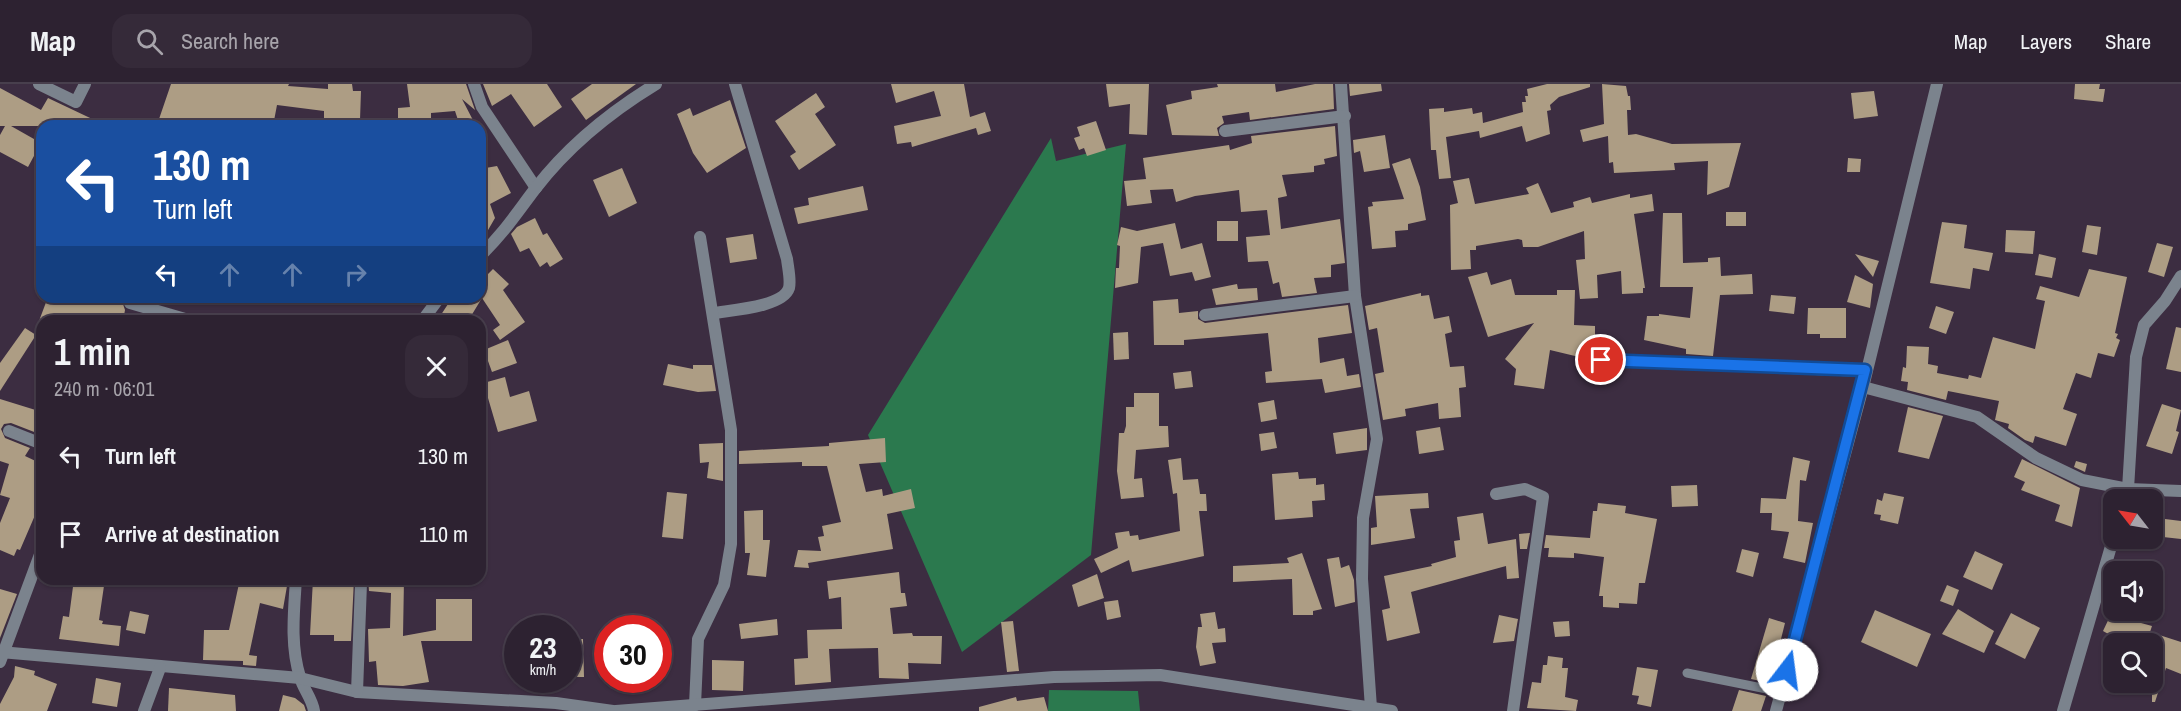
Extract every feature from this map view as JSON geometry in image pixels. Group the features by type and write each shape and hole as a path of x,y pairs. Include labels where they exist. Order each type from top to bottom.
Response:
{"street":[{"path":"39,84 76,102 85,84"},
{"path":"474,84 482,107 536,188"},
{"path":"486,250 505,232 536,188 570,150 614,109 656,84"},
{"path":"714,313 761,305 783,298 789,288 787,259 735,84"},
{"path":"36,565 1,656 300,678 357,692 556,703 614,711 1054,677 1160,675 1383,710 1362,579 1362,518 1377,439 1355,296 1345,116 1341,84"},
{"path":"1776,711 1863,387 1865,370 1937,84"},
{"path":"1225,131 1345,116"},
{"path":"695,705 698,639 724,585 731,544 731,430 700,237"},
{"path":"2126,489 2136,357 2144,325 2165,302 2181,277"},
{"path":"1204,315 1355,296"},
{"path":"130,303 171,315"},
{"path":"1601,360 1865,370"},
{"path":"1863,387 1977,417 2036,458 2082,480 2110,489"},
{"path":"9,431 36,442"},
{"path":"1496,495 1525,489 1543,497 1513,711"},
{"path":"2163,492 2181,491"},
{"path":"2063,711 2110,549"},
{"path":"296,585 293,630 300,678 313,703 314,711"},
{"path":"357,692 361,585"},
{"path":"144,711 159,668"}],"lane":[{"path":"1687,673 1782,692"}],"green space":[{"path":"1051,138 1056,161 1126,144 1091,555 962,652 868,435"},
{"path":"1049,690 1138,691 1140,711 1048,711"}],"building":[{"path":"171,84 289,84 288,86 328,89 328,84 352,84 353,91 361,91 360,120 324,120 324,111 277,105 274,120 159,120"},
{"path":"407,84 466,84 475,110 462,99 473,120 458,120 455,111 431,113 431,120 398,120 398,108 410,107"},
{"path":"483,84 547,84 562,107 534,127 511,94 492,106"},
{"path":"592,84 636,84 586,120 571,99"},
{"path":"891,84 964,84 970,117 985,112 991,131 978,135 976,128 912,147 911,142 897,144 894,126 941,116 934,91 896,103"},
{"path":"1106,84 1149,84 1147,135 1129,134 1130,104 1109,107"},
{"path":"1217,84 1275,84 1276,92 1315,84 1333,84 1334,109 1250,120 1249,112 1222,116 1224,123 1217,128 1219,136 1172,135 1166,105 1192,99 1191,91 1218,87"},
{"path":"1349,84 1381,84 1382,91 1350,96"},
{"path":"1547,84 1590,84 1590,87 1559,97 1550,105 1551,110 1547,111 1550,134 1526,142 1522,126 1480,138 1479,131 1446,137 1451,178 1439,179 1436,150 1431,150 1429,109 1444,108 1444,112 1472,108 1473,114 1482,112 1483,123 1523,112 1522,102 1526,102 1527,89"},
{"path":"1602,84 1626,86 1628,96 1630,96 1631,110 1627,110 1628,135 1636,134 1672,144 1741,143 1729,187 1707,195 1708,161 1674,163 1675,170 1614,173 1613,162 1609,163 1608,136 1583,142 1580,130 1604,124"},
{"path":"2075,84 2100,84 2099,89 2105,89 2103,102 2074,99"},
{"path":"0,88 41,110 48,98 94,120 36,120 36,126 11,126 36,140 36,152 28,167 0,152 0,135 5,126 0,126"},
{"path":"1874,91 1878,116 1854,119 1851,93"},
{"path":"816,93 825,107 815,114 836,145 799,170 790,156 796,152 775,121"},
{"path":"730,100 746,148 707,173 693,153 677,114 690,108 693,116"},
{"path":"1096,121 1106,150 1087,156 1084,148 1079,150 1074,138 1080,136 1077,127"},
{"path":"1335,126 1337,156 1324,159 1325,164 1314,166 1314,172 1282,175 1287,196 1278,198 1281,229 1340,219 1345,263 1331,265 1331,277 1314,278 1317,293 1282,297 1279,282 1273,284 1268,261 1248,262 1246,237 1270,235 1267,210 1241,212 1239,190 1195,196 1176,202 1173,189 1150,190 1152,203 1127,206 1124,181 1146,179 1143,158 1229,145 1230,150 1252,143 1251,136"},
{"path":"1385,135 1390,168 1364,172 1360,151 1354,153 1353,140"},
{"path":"1410,158 1420,187 1426,220 1408,224 1408,230 1395,231 1396,247 1372,249 1368,207 1373,206 1372,202 1404,199 1392,164"},
{"path":"1848,158 1861,159 1860,172 1847,172"},
{"path":"497,166 511,193 490,204 495,218 486,234 486,168"},
{"path":"622,168 637,203 609,217 593,180"},
{"path":"1469,178 1475,204 1529,194 1526,188 1538,183 1551,213 1574,207 1573,202 1590,197 1592,203 1630,194 1630,198 1652,194 1654,211 1634,214 1645,288 1643,288 1643,293 1622,294 1621,271 1597,275 1598,298 1580,299 1576,260 1585,259 1584,231 1538,247 1523,247 1522,240 1518,239 1476,246 1476,250 1470,250 1471,269 1451,270 1450,205 1458,203 1453,181"},
{"path":"863,186 868,210 798,224 794,208 809,205 808,198"},
{"path":"1726,212 1746,212 1746,226 1726,226"},
{"path":"1663,213 1682,213 1683,263 1708,262 1708,258 1720,257 1721,276 1752,274 1753,294 1720,295 1713,356 1686,354 1686,349 1644,340 1647,316 1659,316 1659,314 1690,318 1693,287 1660,287"},
{"path":"535,218 543,235 547,233 563,259 550,267 547,262 540,267 529,248 520,252 511,234 517,227"},
{"path":"1217,221 1238,221 1238,241 1217,241"},
{"path":"1942,222 1967,225 1964,248 1993,253 1989,271 1973,268 1970,289 1930,283"},
{"path":"1175,223 1181,249 1202,243 1211,277 1195,281 1192,272 1170,276 1163,243 1141,247 1138,283 1115,288 1116,268 1119,268 1120,246 1117,245 1121,227 1137,231"},
{"path":"2087,225 2101,227 2097,255 2082,252"},
{"path":"2006,230 2035,231 2033,254 2005,252"},
{"path":"753,234 757,259 730,263 726,238"},
{"path":"2157,243 2173,247 2164,277 2148,272"},
{"path":"1855,254 1879,261 1873,277"},
{"path":"2039,254 2056,258 2052,278 2035,275"},
{"path":"493,269 509,284 503,290 525,322 500,340 493,330 500,325 485,303 486,276"},
{"path":"2089,269 2127,277 2115,333 2118,334 2116,338 2120,340 2114,357 2098,353 2091,378 2076,373 2063,409 2077,414 2066,446 2035,436 2033,443 2008,428 2009,424 1995,420 1999,401 1948,391 1946,400 1907,390 1908,382 1901,381 1903,367 1906,368 1907,346 1929,347 1928,364 1938,366 1937,373 1968,379 1969,375 1981,378 1993,337 2035,349 2045,301 2036,299 2040,286 2079,297"},
{"path":"1487,272 1491,285 1511,279 1515,295 1557,295 1557,290 1575,290 1574,325 1595,326 1595,337 1601,337 1601,352 1596,352 1594,356 1575,356 1550,350 1544,389 1514,385 1516,369 1505,359 1534,323 1488,337 1468,277"},
{"path":"1855,275 1873,284 1870,308 1847,302"},
{"path":"1237,284 1238,289 1257,288 1258,300 1216,305 1212,289"},
{"path":"1421,293 1421,296 1429,295 1434,319 1449,316 1452,332 1445,334 1450,367 1464,366 1466,387 1459,388 1461,417 1439,419 1438,403 1405,409 1406,416 1383,420 1375,374 1384,372 1377,328 1369,330 1365,306"},
{"path":"1771,295 1796,297 1794,314 1769,311"},
{"path":"1178,299 1179,313 1198,311 1198,319 1205,323 1348,305 1352,333 1318,338 1320,363 1344,358 1347,376 1359,374 1361,387 1325,393 1322,379 1266,383 1265,372 1272,371 1268,333 1184,340 1184,345 1154,345 1153,301"},
{"path":"46,303 123,303 125,310 124,315 41,315"},
{"path":"479,303 472,315 441,315 448,304"},
{"path":"1936,306 1954,312 1946,334 1929,328"},
{"path":"1808,308 1846,308 1846,338 1820,338 1820,334 1807,334"},
{"path":"2176,327 2181,328 2181,372 2166,369"},
{"path":"25,328 36,335 0,391 0,363"},
{"path":"1128,332 1129,359 1114,360 1113,333"},
{"path":"508,340 517,363 492,372 486,349"},
{"path":"668,364 693,369 693,365 712,365 716,391 698,392 663,385"},
{"path":"1191,371 1193,387 1175,389 1173,373"},
{"path":"505,377 510,397 529,391 537,421 498,432 488,398 486,398 486,382"},
{"path":"1134,393 1159,393 1159,426 1168,426 1169,447 1136,450 1134,479 1142,478 1144,497 1121,499 1117,471 1119,433 1124,433 1126,426 1126,407 1134,407"},
{"path":"0,399 36,410 36,433 11,423 4,424 1,429 5,438 30,448 25,456 36,461 36,513 20,550 17,549 14,556 0,550 0,523 10,498 0,495 9,464 0,461"},
{"path":"1274,400 1277,419 1261,422 1258,403"},
{"path":"2162,404 2181,410 2176,431 2179,432 2172,454 2146,446"},
{"path":"1908,407 1943,416 1929,459 1898,452"},
{"path":"1440,427 1444,450 1419,454 1416,431"},
{"path":"1367,428 1367,450 1336,454 1333,433"},
{"path":"1274,432 1277,448 1261,451 1259,434"},
{"path":"885,438 886,462 859,464 866,492 882,489 883,496 911,489 915,508 887,514 893,549 808,563 809,568 794,567 798,550 821,551 818,537 824,536 822,526 841,522 827,466 802,466 802,462 739,464 739,451 829,446 829,443"},
{"path":"723,443 723,481 707,478 709,462 700,463 699,444"},
{"path":"1793,457 1810,461 1806,481 1800,480 1798,521 1813,523 1805,563 1783,558 1789,532 1771,530 1772,513 1760,513 1761,498 1786,499"},
{"path":"1181,458 1183,480 1198,479 1200,494 1206,494 1207,511 1199,511 1204,556 1132,572 1129,560 1101,573 1094,559 1118,548 1115,533 1129,531 1130,536 1138,535 1139,540 1180,531 1177,493 1173,494 1168,460"},
{"path":"2022,459 2080,488 2072,527 2055,521 2060,505 2021,490 2025,482 2014,477"},
{"path":"2076,461 2087,464 2085,472 2074,467"},
{"path":"1298,472 1299,479 1316,478 1316,485 1324,484 1325,500 1312,501 1313,517 1275,520 1272,474"},
{"path":"1697,485 1698,506 1672,507 1671,486"},
{"path":"667,492 687,494 683,539 662,537"},
{"path":"1428,493 1429,508 1410,509 1415,538 1371,545 1371,528 1377,527 1375,496"},
{"path":"1884,493 1904,497 1898,524 1880,520 1881,515 1874,514 1877,499 1882,501"},
{"path":"1598,503 1626,506 1625,513 1657,519 1645,583 1639,583 1637,604 1619,603 1619,608 1603,607 1603,596 1599,596 1604,557 1574,553 1574,558 1548,557 1549,548 1544,548 1546,535 1590,538 1593,511 1597,511"},
{"path":"763,510 763,540 770,540 766,577 747,575 750,553 745,553 744,511"},
{"path":"1483,513 1488,544 1516,539 1519,578 1507,579 1506,566 1411,592 1420,633 1387,641 1382,610 1390,608 1384,576 1432,566 1431,564 1456,557 1454,541 1460,540 1457,517"},
{"path":"2165,519 2181,521 2181,539 2163,537"},
{"path":"1530,533 1527,549 1520,549 1519,534"},
{"path":"1742,549 1759,553 1753,577 1736,572"},
{"path":"1975,551 2003,564 1992,590 1963,577"},
{"path":"1302,553 1322,609 1313,611 1313,615 1293,615 1292,579 1233,582 1233,566 1289,563 1287,558"},
{"path":"1339,557 1341,568 1349,565 1354,580 1355,602 1335,607 1327,559"},
{"path":"899,572 901,593 905,593 907,606 890,608 893,634 942,636 941,664 908,663 909,679 879,678 878,648 829,649 831,682 795,685 794,659 808,658 807,630 842,629 841,597 829,599 827,581"},
{"path":"1097,574 1104,598 1078,607 1072,585"},
{"path":"73,585 104,585 99,620 103,621 102,624 121,626 119,646 59,639 63,616 69,617"},
{"path":"239,585 287,586 283,609 260,603 249,655 257,656 256,666 243,665 243,661 203,660 204,630 229,630"},
{"path":"313,585 354,585 351,641 334,641 334,635 310,635"},
{"path":"368,585 404,585 403,636 436,630 436,599 472,599 472,641 421,641 429,682 403,686 378,685 376,661 369,662 368,629 390,628 391,593 369,591"},
{"path":"1947,585 1959,590 1953,606 1940,601"},
{"path":"0,589 17,594 0,638"},
{"path":"1118,600 1121,617 1107,620 1104,602"},
{"path":"1958,609 1994,631 1984,653 1942,634"},
{"path":"1875,610 1931,634 1917,667 1861,642"},
{"path":"130,611 149,615 145,634 126,630"},
{"path":"1215,612 1218,629 1225,628 1226,642 1212,643 1216,663 1200,666 1196,647 1198,627 1202,627 1200,614"},
{"path":"2011,613 2040,628 2025,659 1995,644"},
{"path":"1499,615 1518,619 1514,641 1493,643"},
{"path":"1769,618 1785,623 1770,683 1751,679"},
{"path":"777,619 778,635 741,639 739,624"},
{"path":"1013,621 1019,671 1007,672 1001,622"},
{"path":"1569,621 1570,636 1555,637 1553,622"},
{"path":"2108,621 2142,621 2141,623 2152,626 2150,632 2153,633 2107,633 2103,631"},
{"path":"2163,636 2181,642 2181,674 2166,668 2163,677"},
{"path":"583,639 584,677 582,677"},
{"path":"1548,656 1563,658 1562,668 1568,668 1565,697 1578,700 1576,711 1527,708 1532,682 1541,683 1543,665 1547,665"},
{"path":"712,660 744,661 743,691 712,690"},
{"path":"15,666 35,671 34,675 57,684 47,711 0,711 0,704 14,677"},
{"path":"1637,667 1658,670 1651,707 1637,704 1639,696 1632,695"},
{"path":"96,678 121,683 117,707 92,703"},
{"path":"169,688 235,695 236,711 168,711"},
{"path":"1739,690 1766,696 1761,711 1732,711"},
{"path":"2152,693 2158,693 2155,702 2152,702"},
{"path":"283,695 295,698 304,705 306,711 279,711"},
{"path":"1016,697 1017,701 1044,697 1048,711 979,711 979,707"}],"route":[{"path":"1601,360 1865,370 1863,387 1787,670"}]}
